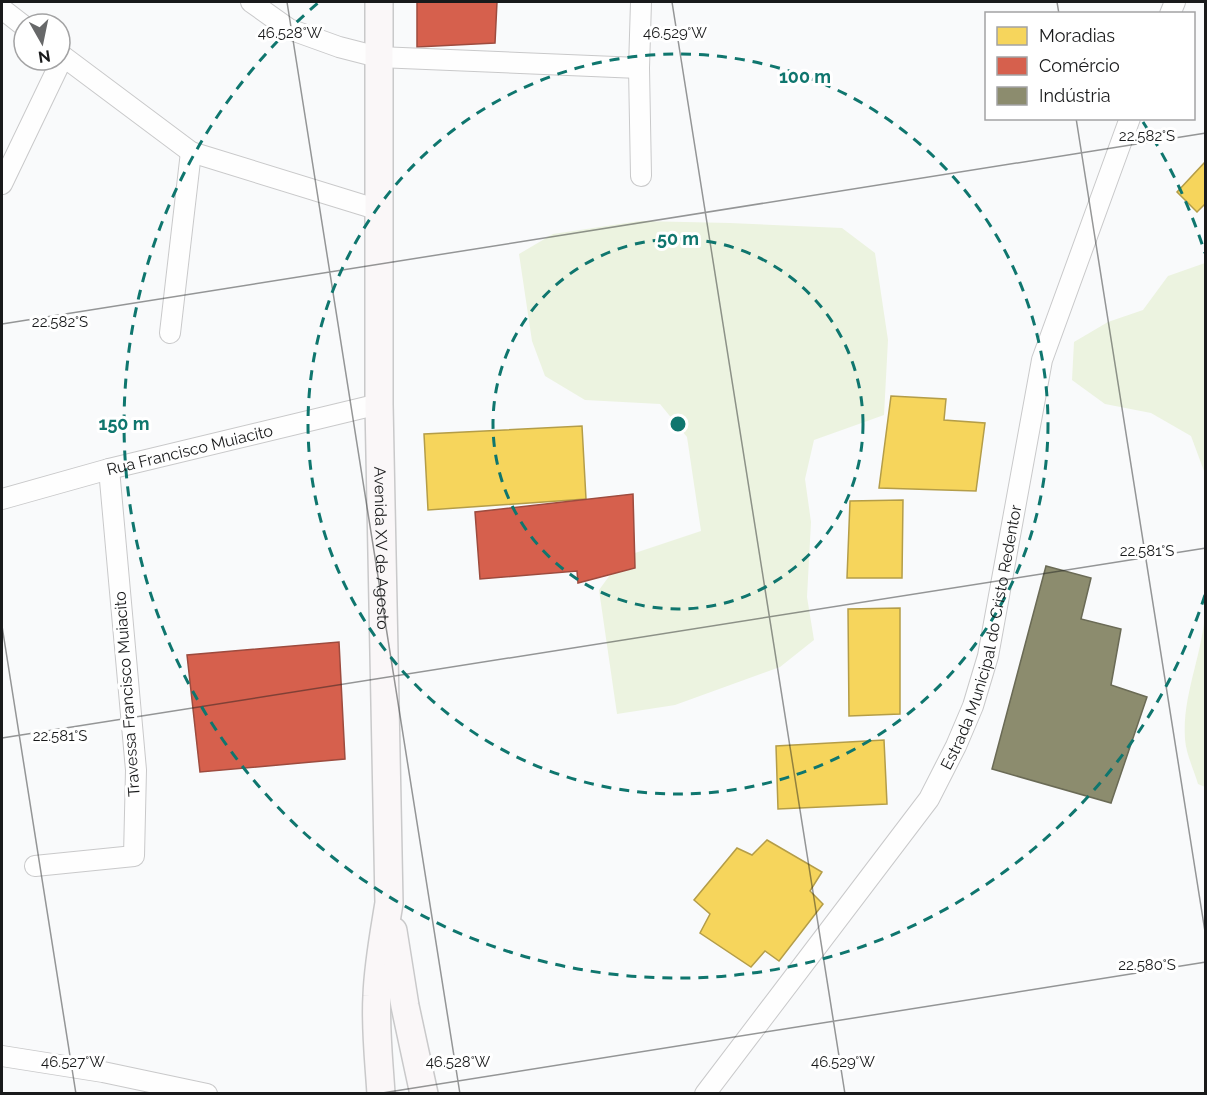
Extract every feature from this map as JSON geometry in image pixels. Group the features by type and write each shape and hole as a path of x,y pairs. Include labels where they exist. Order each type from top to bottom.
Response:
{"street":[{"path":"251,2 289,28 339,47 378,57 639,68"},
{"name":"Avenida XV de Agosto","path":"379,2 379,404 389,903 376,996 381,1094"},
{"path":"641,2 639,68 641,176"},
{"path":"72,63 191,152 379,210"},
{"path":"2,184 54,72"},
{"name":"Estrada Municipal do Cristo Redentor","path":"705,1094 929,799 957,746 973,706 988,656 1042,360 1129,120"},
{"path":"170,333 191,152"},
{"name":"Rua Francisco Muiacito","path":"2,499 109,469 379,404"},
{"name":"Travessa Francisco Muiacito","path":"34,866 134,856 136,770 109,469"},
{"path":"389,903 405,1006 424,1094"},
{"path":"2,1056 103,1072 207,1094"}],"green space":[{"path":"640,221 842,228 875,253 888,340 884,415 814,440 805,479 811,522 807,597 814,640 780,667 675,705 617,714 599,590 623,557 701,531 687,437 660,404 585,400 545,376 532,341 519,254 553,234"},
{"path":"1206,263 1205,482 1204,471 1191,436 1151,413 1105,404 1072,380 1074,342 1108,322 1143,310 1168,276"},
{"path":"1205,611 1205,787 1198,784 1188,756 1185,723"}],"building: Moradias":[{"path":"1206,161 1206,203 1197,212 1177,192"},
{"path":"891,396 946,399 944,420 985,423 976,491 879,488"},
{"path":"582,426 586,499 428,510 424,434"},
{"path":"903,500 902,578 847,578 850,501"},
{"path":"900,608 900,714 849,716 848,609"},
{"path":"884,740 887,804 778,809 776,746"},
{"path":"767,840 822,872 810,891 823,904 779,961 765,951 751,967 700,933 710,914 694,900 737,848 752,855"}],"building: Comércio":[{"path":"417,2 497,2 495,43 417,47"},
{"path":"633,494 635,568 578,583 577,571 480,579 475,512"},
{"path":"339,642 345,759 200,772 187,655"}],"building: Indústria":[{"path":"1046,566 1091,578 1081,619 1121,629 1111,685 1147,697 1111,803 992,769"}]}
